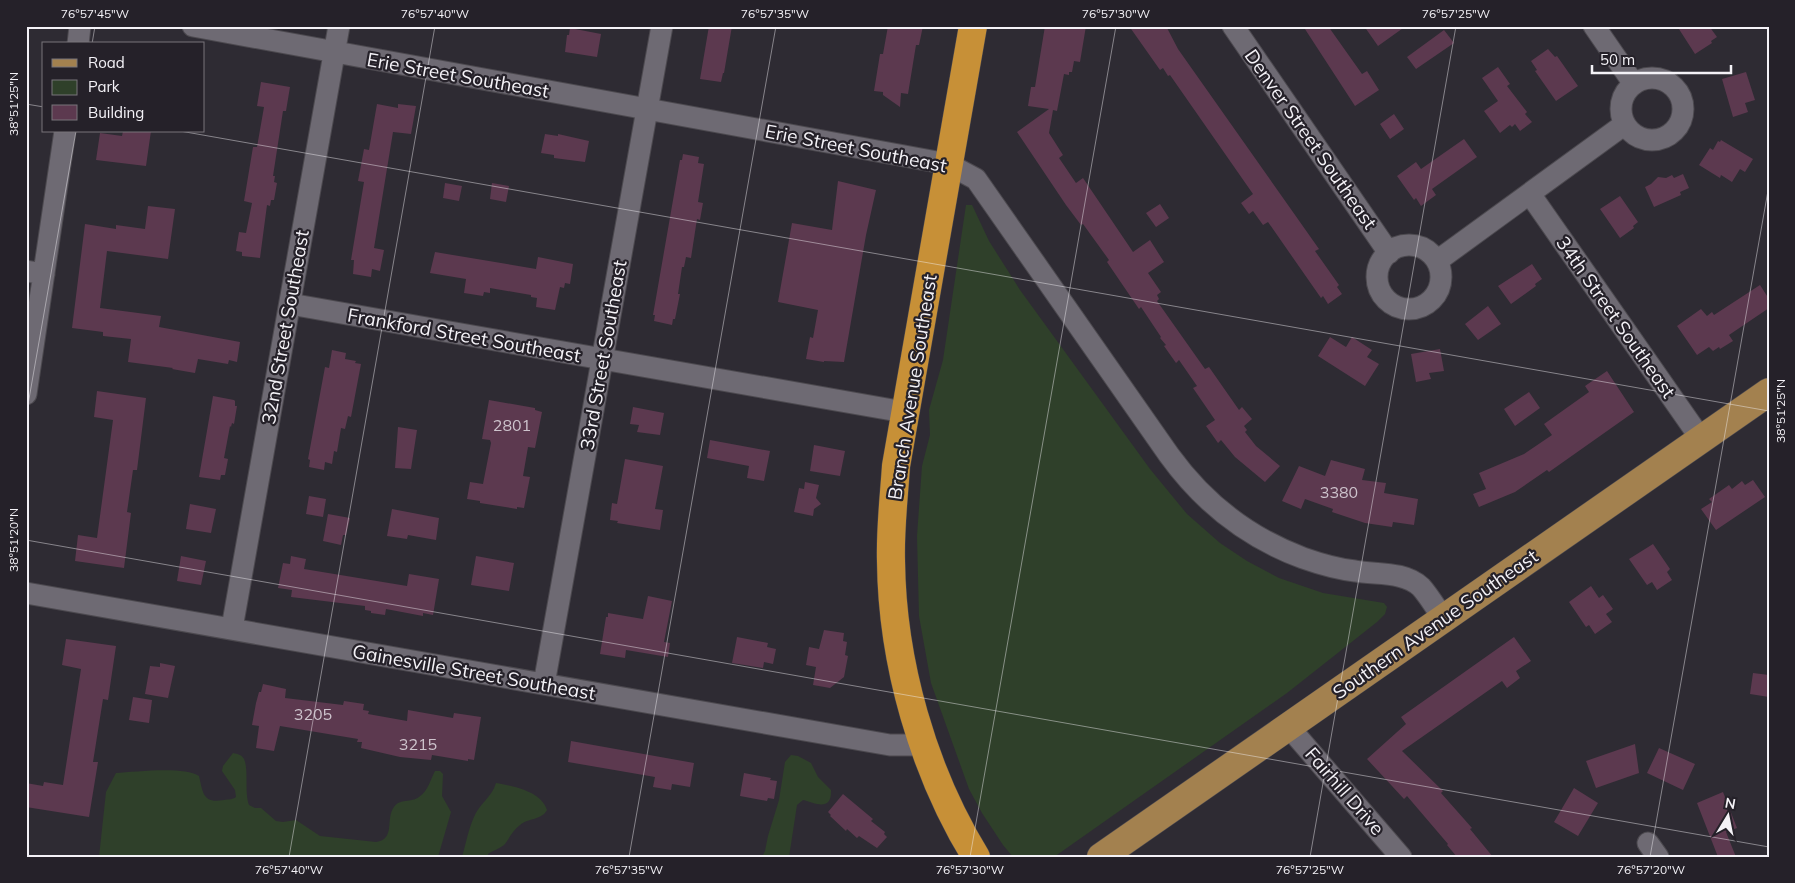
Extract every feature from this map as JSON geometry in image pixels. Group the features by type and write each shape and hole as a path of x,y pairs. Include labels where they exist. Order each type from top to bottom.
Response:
{"highway":[{"name":"Branch Avenue Southeast","path":"973,26 904,412 896,466 891,563 899,642 907,685 923,744 941,790 976,857"}],"main road":[{"name":"Southern Avenue Southeast","path":"1101,857 1769,392"}],"street":[{"path":"78,42 80,26"},
{"name":"Erie Street Southeast","path":"193,26 948,164 976,179 1169,455 1208,500 1255,535 1304,558 1356,572 1406,578 1420,586 1443,618"},
{"name":"32nd Street Southeast","path":"232,628 339,26"},
{"name":"33rd Street Southeast","path":"544,684 662,26"},
{"name":"Denver Street Southeast","path":"1233,26 1389,253"},
{"path":"1594,26 1634,84"},
{"path":"1650,78 1658,78 1666,81 1678,93 1682,103 1682,114 1679,124 1672,132 1662,138 1652,140 1632,132 1625,124 1621,113 1622,102 1626,92 1634,84 1650,78"},
{"path":"1437,261 1625,124"},
{"path":"26,394 35,273 65,132"},
{"name":"34th Street Southeast","path":"1530,194 1701,440"},
{"path":"1409,245 1420,247 1430,253 1437,261 1441,272 1441,283 1437,293 1430,302 1421,308 1404,308 1389,302 1382,294 1378,283 1378,272 1382,261 1389,253 1398,247 1409,245"},
{"name":"Frankford Street Southeast","path":"290,304 904,412"},
{"name":"Gainesville Street Southeast","path":"26,593 890,745 923,744"},
{"name":"Fairhill Drive","path":"1288,726 1401,857"}],"green space":[{"path":"966,205 972,205 989,241 1020,290 1150,469 1187,514 1220,543 1247,561 1279,578 1323,593 1384,603 1387,607 1385,614 1377,622 1287,693 1054,857 1013,857 982,813 969,789 931,683 919,616 917,536 922,466 930,435 929,410 943,360"},
{"path":"233,753 238,754 244,759 249,805 261,808 276,821 296,820 320,836 376,842 386,837 391,812 396,804 419,797 427,788 435,771 440,771 443,774 442,796 451,812 438,857 99,857 106,792 116,773 171,770 192,773 199,776 203,792 208,799 217,801 233,799 236,797 235,790 222,771 223,766"},
{"path":"791,755 798,756 811,763 818,777 831,790 831,797 826,804 817,804 803,800 797,805 789,857 762,857 779,800 785,762"},
{"path":"496,783 526,790 539,798 547,810 542,816 520,825 513,831 505,844 488,854 488,857 462,857 474,817 492,792"}],"building":[{"path":"709,26 732,26 721,82 700,79"},
{"path":"888,26 923,26 919,45 916,45 908,94 901,93 900,107 883,95 883,92 874,91 880,54 883,54"},
{"path":"1045,26 1086,26 1080,62 1074,61 1072,72 1069,72 1069,75 1064,74 1057,111 1053,110 1049,133 1063,155 1059,158 1076,183 1083,178 1133,252 1150,240 1164,262 1148,273 1161,292 1157,295 1159,299 1157,301 1205,369 1209,367 1239,410 1242,407 1252,419 1244,426 1247,430 1245,432 1256,446 1280,466 1265,482 1235,457 1221,440 1218,443 1206,426 1215,420 1193,388 1197,386 1179,360 1176,363 1141,307 1139,309 1107,262 1109,260 1083,224 1081,225 1066,205 1017,132 1049,109 1028,106 1031,87 1035,87"},
{"path":"1129,26 1166,26 1178,49 1319,249 1315,251 1339,285 1337,287 1342,294 1328,304 1323,296 1321,298 1268,222 1263,225 1253,211 1249,214 1241,203 1253,194 1170,75 1168,76 1163,68 1160,70"},
{"path":"1303,26 1328,26 1362,74 1367,71 1379,90 1355,106"},
{"path":"1364,26 1406,26 1378,46"},
{"path":"1677,26 1709,26 1717,37 1711,41 1712,43 1695,54"},
{"path":"570,28 601,34 597,57 565,52 567,35 569,35"},
{"path":"1444,30 1454,43 1416,69 1407,57"},
{"path":"1548,49 1555,57 1557,56 1578,86 1556,101 1535,71 1537,70 1531,61"},
{"path":"1498,67 1510,84 1507,86 1527,112 1525,114 1532,122 1520,131 1515,124 1512,127 1510,125 1500,133 1484,111 1498,101 1482,78"},
{"path":"1746,72 1755,100 1745,103 1748,112 1733,117 1722,79"},
{"path":"261,82 290,87 286,111 283,111 273,176 275,176 274,182 277,183 274,200 271,200 270,206 267,205 260,258 242,256 242,252 236,251 239,232 246,233 252,203 244,201 253,147 257,147 264,107 257,106"},
{"path":"377,104 398,108 398,104 416,106 411,134 393,132 374,248 384,250 380,271 372,269 371,277 353,274 354,260 351,260 364,182 358,181 364,149 369,150"},
{"path":"1394,114 1404,129 1390,139 1380,124"},
{"path":"123,132 151,132 146,166 96,160 100,133 122,136"},
{"path":"545,134 558,136 558,134 589,141 585,162 554,158 554,155 541,153"},
{"path":"1464,139 1477,157 1432,189 1436,195 1421,206 1416,198 1414,200 1397,176 1416,162 1421,169"},
{"path":"1721,140 1753,159 1745,172 1740,169 1732,182 1721,175 1720,178 1699,165 1710,148 1713,150 1718,141 1720,142"},
{"path":"683,154 699,157 698,163 704,164 698,202 703,203 700,220 697,219 691,258 686,257 684,267 682,267 678,294 680,294 672,325 654,321 655,315 653,315 680,160 682,160"},
{"path":"1683,174 1689,188 1680,192 1681,195 1654,207 1645,187 1658,177 1666,178 1672,175 1674,178"},
{"path":"838,181 876,190 866,235 844,362 824,362 806,359 810,337 813,338 818,310 778,302 792,223 832,230"},
{"path":"445,183 462,186 459,201 443,198"},
{"path":"492,183 509,186 506,202 490,199"},
{"path":"1620,196 1638,222 1633,226 1634,228 1620,238 1600,209"},
{"path":"1160,204 1169,218 1156,227 1146,213"},
{"path":"148,206 175,209 168,259 107,251 100,308 161,316 159,327 240,342 237,362 229,360 228,364 198,359 195,373 128,362 131,339 103,336 103,332 72,328 85,224 116,229 116,225 145,229"},
{"path":"435,252 536,269 538,257 573,264 570,284 565,283 564,288 560,287 555,310 536,307 537,298 531,297 531,295 490,288 490,293 484,292 483,296 464,293 466,279 430,273"},
{"path":"1532,264 1542,279 1535,284 1536,286 1511,304 1498,286"},
{"path":"1760,285 1769,299 1769,308 1729,335 1733,341 1713,351 1709,347 1697,355 1677,326 1701,309 1707,316 1712,312 1714,315"},
{"path":"1488,306 1501,324 1478,340 1465,324"},
{"path":"1330,337 1346,347 1352,337 1372,350 1367,357 1379,364 1365,386 1318,356"},
{"path":"1440,349 1444,371 1429,373 1431,379 1416,382 1411,354"},
{"path":"332,350 346,353 345,359 361,364 351,417 348,416 345,429 341,428 337,452 334,451 332,464 325,462 324,470 309,467 310,460 308,459 325,367 329,368"},
{"path":"1607,371 1634,412 1549,472 1547,470 1515,492 1479,507 1473,494 1486,489 1479,473 1524,454 1552,435 1544,424 1589,392 1585,386"},
{"path":"97,391 146,398 137,470 133,470 127,512 131,513 124,568 75,561 78,535 97,538 113,420 94,417"},
{"path":"1529,392 1540,408 1515,426 1504,409"},
{"path":"213,396 234,400 235,406 237,406 234,424 232,423 230,426 224,458 228,459 225,475 221,475 220,480 199,477"},
{"path":"489,400 535,408 535,410 542,412 535,448 528,447 523,476 530,477 524,508 517,507 517,509 467,499 470,482 483,484 491,443 490,440 482,439"},
{"path":"633,407 664,413 660,435 637,432 639,425 630,424"},
{"path":"398,427 417,430 411,469 395,468"},
{"path":"710,440 770,451 764,481 747,478 749,466 707,458"},
{"path":"814,445 845,451 840,476 810,471"},
{"path":"625,459 663,466 655,509 663,510 660,530 617,523 618,521 610,520 612,503 617,504"},
{"path":"1331,460 1365,469 1362,480 1386,483 1384,493 1418,499 1414,525 1393,522 1392,527 1365,523 1332,512 1333,509 1305,499 1301,509 1282,501 1299,466 1325,476"},
{"path":"1753,480 1765,497 1716,530 1701,509 1712,502 1709,499 1729,485 1732,489 1742,481 1745,485"},
{"path":"805,482 819,485 816,498 821,504 814,509 813,516 794,512 799,488 804,489"},
{"path":"309,496 326,499 323,517 306,514"},
{"path":"190,504 216,509 211,533 186,529"},
{"path":"392,509 439,518 436,540 408,535 407,539 387,536"},
{"path":"328,514 350,518 346,535 343,535 341,545 323,541"},
{"path":"1653,544 1670,569 1667,572 1672,580 1657,590 1652,582 1647,585 1629,559"},
{"path":"181,556 206,561 201,585 177,581"},
{"path":"291,556 306,559 304,569 407,586 409,574 439,579 433,615 423,613 423,616 386,609 385,615 371,613 371,611 365,610 365,606 291,597 292,590 278,588 283,563 290,564"},
{"path":"476,556 514,563 509,591 471,585"},
{"path":"1591,586 1599,598 1603,595 1613,609 1606,614 1612,622 1595,634 1589,625 1586,627 1569,602"},
{"path":"648,596 672,601 664,642 670,643 668,657 626,650 625,658 600,654 608,613 643,619"},
{"path":"824,630 844,633 843,641 847,642 845,655 848,656 844,677 830,688 813,685 816,667 806,665 809,647 819,649"},
{"path":"737,637 768,643 767,647 776,649 773,664 764,662 763,668 732,663"},
{"path":"1514,637 1531,661 1516,671 1520,678 1507,688 1502,681 1402,751 1443,791 1441,793 1472,828 1470,829 1493,857 1457,857 1407,796 1404,799 1367,759 1406,724 1401,717"},
{"path":"66,639 116,646 108,700 103,699 93,762 98,762 89,817 26,807 26,783 43,786 44,782 63,785 81,669 62,665"},
{"path":"160,663 175,666 168,698 145,694 150,666 160,667"},
{"path":"1753,673 1769,675 1769,697 1750,694"},
{"path":"263,684 286,689 285,698 343,705 344,701 364,704 363,710 369,711 368,714 407,721 408,710 453,718 454,713 481,717 474,760 468,759 468,761 432,755 431,760 400,757 361,748 362,742 357,742 358,739 280,726 274,751 256,748 259,726 252,725 256,703"},
{"path":"133,697 152,700 149,723 129,720"},
{"path":"571,741 694,763 690,787 672,784 671,790 653,787 655,777 568,762"},
{"path":"1635,744 1639,773 1596,788 1586,761"},
{"path":"1659,748 1695,764 1683,790 1647,773"},
{"path":"744,773 771,778 770,780 777,781 774,799 768,798 767,801 740,796"},
{"path":"1574,788 1598,803 1578,836 1554,822"},
{"path":"1723,792 1737,828 1726,832 1736,857 1718,857 1697,803"},
{"path":"843,794 873,819 871,821 885,832 884,834 887,837 877,848 859,836 857,838 847,829 846,831 830,816 828,812"}]}
